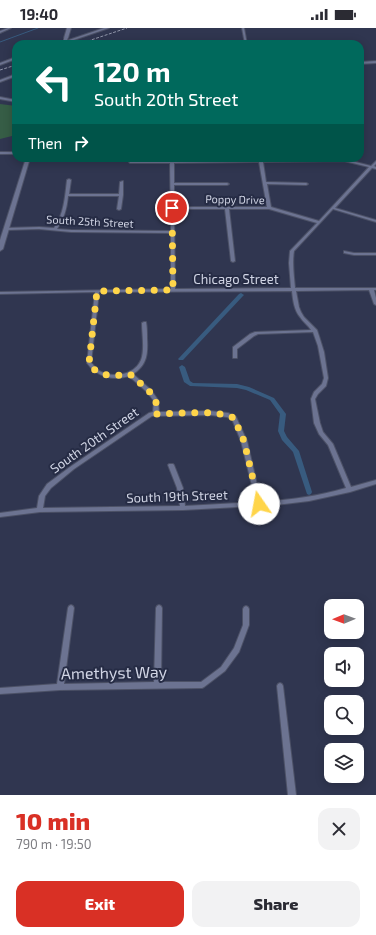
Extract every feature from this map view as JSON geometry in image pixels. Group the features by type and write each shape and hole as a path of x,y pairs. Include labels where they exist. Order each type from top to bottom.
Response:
{"main road":[{"path":"65,40 69,28"},
{"path":"71,40 107,28"},
{"path":"0,64 12,60"},
{"path":"364,62 376,62"},
{"path":"0,81 12,77"},
{"path":"0,98 12,100"},
{"path":"0,249 27,162"}],"street":[{"path":"1,31 10,28"},
{"path":"243,28 245,40"},
{"path":"0,153 12,153"},
{"path":"131,162 172,162 173,290"},
{"path":"261,162 269,208"},
{"path":"351,162 373,168"},
{"path":"350,490 330,444 321,433 316,423 313,399 316,393 324,385 326,378 320,347 315,331 299,313 290,258 292,251 332,208 373,168 376,162"},
{"path":"55,229 63,216 69,180"},
{"path":"119,209 122,182"},
{"path":"265,183 306,184"},
{"path":"172,184 227,184"},
{"path":"67,195 121,195"},
{"name":"Poppy Drive","path":"172,208 269,208 320,222"},
{"path":"227,208 233,261"},
{"path":"332,208 376,221"},
{"name":"South 25th Street","path":"6,228 39,228 71,231 172,232"},
{"path":"345,252 354,254 376,254"},
{"path":"374,289 376,304"},
{"name":"Chicago Street","path":"0,293 374,289"},
{"path":"97,291 89,363 91,368 108,375 130,374 138,369 143,363 145,350 144,323"},
{"path":"235,357 235,348 252,335 258,333 315,331"},
{"path":"130,374 149,391 156,401 156,414"},
{"name":"South 20th Street","path":"40,510 42,496 49,486 72,468 151,414 210,413 228,415 234,418 244,441 259,504"},
{"path":"171,465 180,488 183,508"},
{"name":"South 19th Street","path":"0,515 40,510 183,508 259,504 309,499 350,490 376,482"},
{"path":"60,687 72,608"},
{"path":"157,685 159,608"},
{"name":"Amethyst Way","path":"0,691 60,687 202,685 223,669 237,650 246,625 246,609"},
{"path":"280,686 292,795"}],"green space":[{"path":"0,104 12,106 12,136 0,139"}],"waterway":[{"path":"0,42 38,28"},
{"path":"181,359 241,295"},
{"path":"182,367 187,382 192,385 237,386 247,388 272,399 283,414 281,431 284,438 296,451 309,492"}],"railway":[{"path":"91,40 127,28"},
{"path":"0,70 12,66"}],"route":[{"path":"172,208 173,290 97,291 89,363 91,368 99,373 120,376 130,374 149,391 156,401 156,414 210,413 228,415 234,418 244,441 256,486 259,504"}]}
